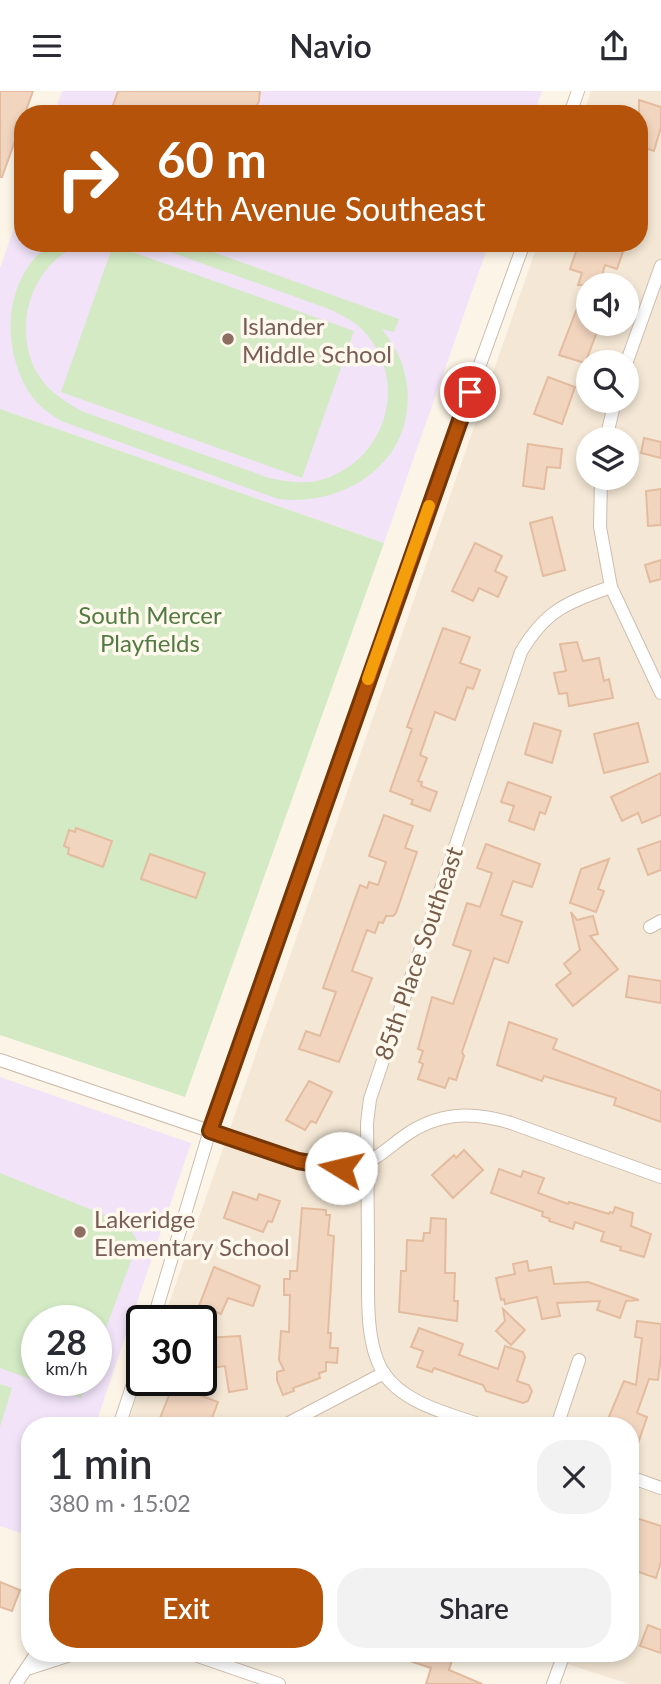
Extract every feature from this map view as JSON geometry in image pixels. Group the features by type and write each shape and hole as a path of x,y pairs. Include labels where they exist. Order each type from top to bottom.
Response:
{"street":[{"path":"158,1305 210,1131 521,252"},
{"path":"631,350 661,266"},
{"path":"601,490 600,527 611,587 661,693"},
{"name":"85th Place Southeast","path":"384,1373 376,1356 369,1316 367,1123 376,1077 521,652 531,634 554,610 611,587"},
{"path":"0,1060 298,1161 320,1166 341,1168 367,1163 415,1128 435,1119 470,1114 511,1123 661,1177"},
{"path":"560,1417 579,1360"},
{"path":"300,1417 384,1373 422,1404 459,1417"},
{"path":"122,1417 129,1396"},
{"path":"639,1480 661,1488"},
{"path":"16,1684 31,1662"},
{"path":"27,1669 48,1662"},
{"path":"215,1662 279,1684"},
{"path":"553,1684 561,1662"}],"shaded area":[{"path":"62,91 542,91 537,105 57,105"},
{"path":"591,91 661,91 661,1684 629,1684 561,1662 639,1662 639,1417 130,1417 137,1396 217,1396 217,1305 169,1305 535,252 648,252 648,105 586,105"},
{"name":"Islander Middle School","path":"14,228 14,252 486,252 384,543 0,409 0,268"},
{"name":"Lakeridge Elementary School","path":"0,1077 191,1143 136,1305 126,1305 126,1335 112,1376 112,1305 21,1305 21,1396 105,1396 98,1417 21,1417 21,1533 0,1526"}],"green space":[{"path":"41,252 68,252 53,262 41,277 27,314 29,353 40,378 51,390 84,412 269,478 317,481 340,473 358,459 373,442 383,422 387,378 381,357 364,331 329,309 170,252 213,252 399,319 394,332 382,329 403,367 408,397 405,423 395,447 379,467 358,483 334,494 307,499 278,499 61,421 32,397 22,379 11,337 15,295 23,275"},
{"path":"111,252 133,252 354,331 302,478 61,392"},
{"name":"South Mercer Playfields","path":"0,409 384,543 185,1097 0,1035"},
{"path":"0,1173 127,1224 138,1242 112,1312 112,1305 21,1305 21,1376 0,1368"},
{"path":"0,1384 12,1388 0,1427"}],"building":[{"path":"0,91 33,91 28,105 14,105 14,144 0,177"},
{"path":"118,91 260,91 257,105 113,105"},
{"path":"639,100 661,107 661,127 654,151 648,149 648,105 639,105"},
{"path":"576,252 623,252 617,269 605,265 603,273 582,273 570,269"},
{"path":"576,311 576,336 595,336 590,350 576,350 576,360 559,355"},
{"path":"548,377 575,387 562,424 534,414"},
{"path":"644,438 661,442 661,458 641,453"},
{"path":"528,444 562,449 560,468 547,467 544,489 523,486"},
{"path":"661,489 661,525 648,526 646,491"},
{"path":"552,517 565,570 543,576 530,523"},
{"path":"475,543 502,556 495,571 507,577 498,597 479,588 473,601 452,591"},
{"path":"661,560 661,579 650,582 645,565"},
{"path":"443,628 470,637 460,663 480,670 473,689 467,687 455,720 435,712 420,755 427,758 418,781 422,782 421,786 437,792 430,811 411,804 413,800 390,791 412,729 407,727"},
{"path":"577,642 583,661 599,658 604,681 609,679 613,698 569,706 567,693 559,694 554,673 566,671 560,644"},
{"path":"534,723 561,731 552,763 525,754"},
{"path":"638,723 648,762 604,773 594,734"},
{"path":"661,773 661,815 642,823 638,813 622,821 611,797"},
{"path":"508,782 551,797 545,814 540,812 534,830 509,821 514,806 501,802"},
{"path":"384,815 413,826 405,848 417,852 396,913 386,916 383,923 379,922 375,933 367,930 352,971 372,978 339,1062 299,1049 306,1031 320,1036 336,992 323,988 360,885 367,888 369,882 378,885 386,862 369,856"},
{"path":"76,828 112,841 103,867 68,854 69,848 64,846 69,830 75,832"},
{"path":"661,841 661,870 648,875 638,849"},
{"path":"486,844 540,864 532,887 513,881 501,915 522,922 508,963 494,958 462,1052 464,1056 456,1080 449,1078 445,1088 418,1079 423,1064 419,1062 423,1051 418,1049 432,997 453,1004 471,951 453,945 467,903 480,907 492,873 477,868"},
{"path":"150,854 205,873 196,898 141,879"},
{"path":"609,859 598,889 604,891 596,912 570,903 581,869"},
{"path":"571,912 577,920 593,916 598,934 590,936 618,969 573,1006 556,985 571,973 564,964 580,950"},
{"path":"629,976 661,981 661,1003 626,997"},
{"path":"509,1022 557,1039 553,1049 661,1091 661,1122 614,1105 616,1098 544,1076 542,1081 497,1065"},
{"path":"309,1081 332,1092 316,1123 311,1121 305,1130 286,1120"},
{"path":"464,1150 483,1170 453,1198 432,1175 454,1155 456,1158"},
{"path":"499,1169 521,1177 523,1171 544,1178 538,1193 568,1204 569,1202 609,1214 613,1213 615,1207 633,1213 631,1226 651,1234 644,1257 601,1241 604,1232 575,1222 573,1229 549,1221 550,1219 542,1216 543,1212 491,1193"},
{"path":"233,1192 257,1200 259,1194 280,1201 272,1222 268,1221 263,1232 224,1218"},
{"path":"302,1208 326,1210 326,1215 330,1215 328,1235 334,1236 328,1333 331,1333 330,1348 338,1348 337,1363 326,1362 326,1371 319,1373 320,1378 293,1388 294,1391 283,1395 277,1372 284,1370 279,1360 281,1331 289,1332 290,1295 284,1295 284,1279 290,1279 290,1271 297,1271"},
{"path":"431,1218 446,1219 445,1273 455,1273 454,1301 458,1301 457,1321 399,1312 401,1271 406,1271 407,1240 423,1241 424,1233 430,1233"},
{"path":"527,1261 529,1271 551,1267 554,1284 588,1282 639,1300 626,1301 620,1318 597,1310 600,1301 557,1303 560,1316 542,1319 537,1297 505,1304 504,1299 501,1300 496,1278 515,1274 513,1264"},
{"path":"214,1267 260,1286 253,1306 228,1298 221,1314 217,1313 217,1305 199,1305"},
{"path":"503,1309 525,1330 511,1345 496,1331 505,1321"},
{"path":"637,1321 661,1324 658,1380 649,1379 637,1413 647,1417 639,1440 639,1417 609,1417 624,1381 636,1385 642,1338 635,1337"},
{"path":"419,1328 463,1344 459,1355 498,1369 505,1346 523,1352 525,1357 517,1381 529,1385 532,1391 528,1401 523,1403 486,1391 483,1385 434,1368 432,1372 417,1367 423,1351 411,1347"},
{"path":"240,1336 247,1389 229,1392 225,1366 217,1367 217,1337"},
{"path":"169,1396 202,1396 218,1402 212,1417 161,1417"},
{"path":"639,1519 661,1526 661,1562 656,1578 639,1572"},
{"path":"0,1582 20,1590 12,1611 0,1607"},
{"path":"648,1625 661,1630 661,1653 640,1646"},
{"path":"413,1662 452,1662 449,1670 482,1684 426,1684 431,1668"}],"slow traffic":[{"path":"368,679 429,506"}],"place":[{"name":"Islander Middle School","path":"228,339"},
{"name":"Lakeridge Elementary School","path":"80,1232"}],"route":[{"path":"341,1168 298,1161 210,1131 470,392"}]}
